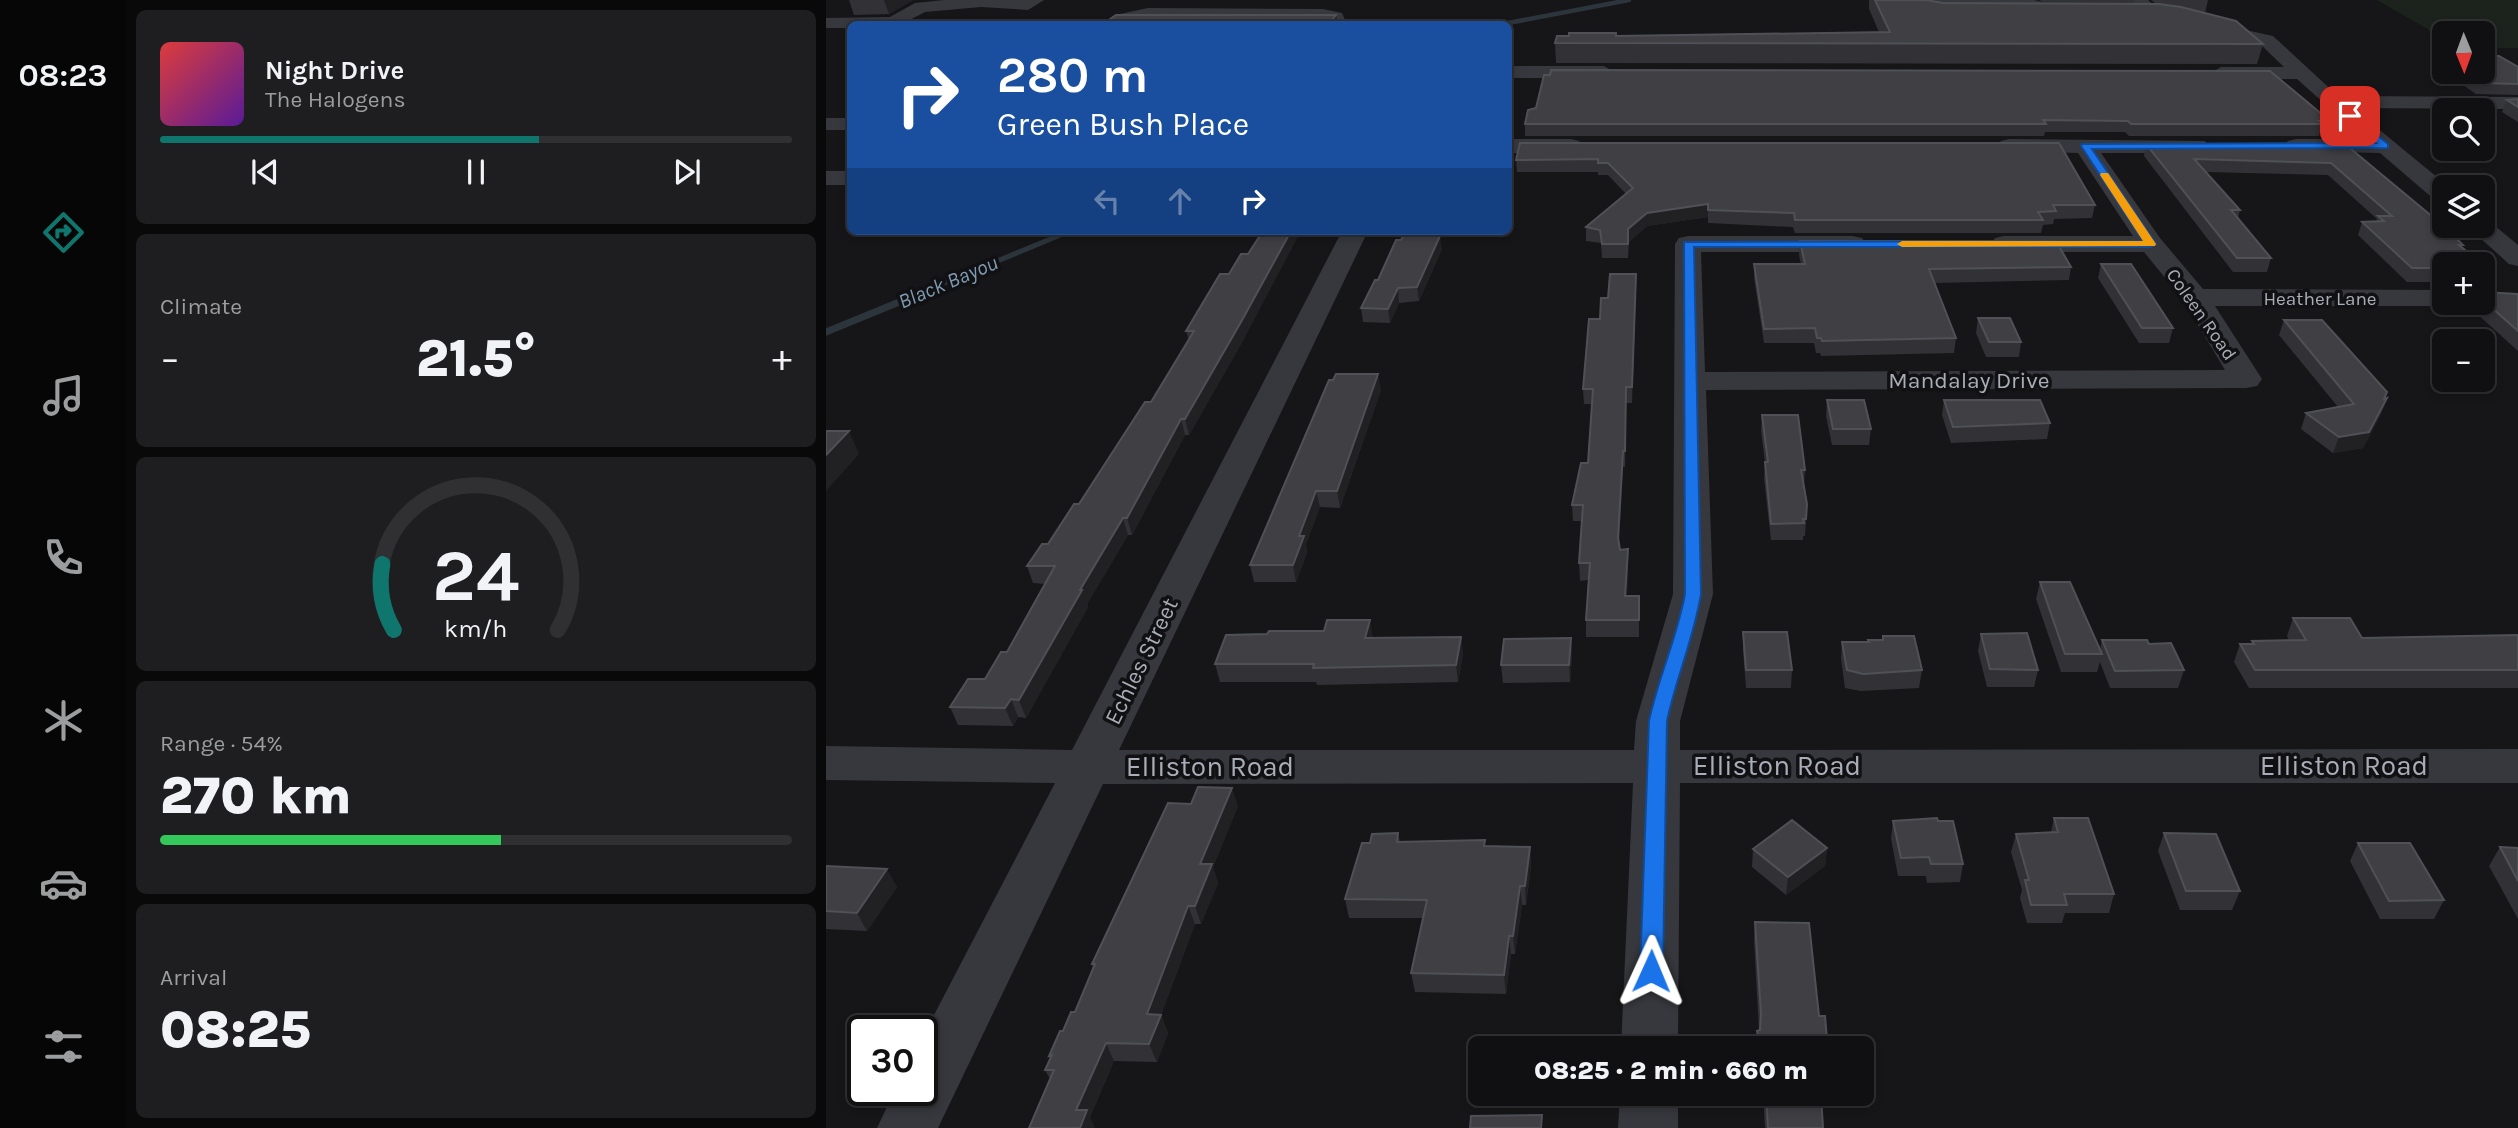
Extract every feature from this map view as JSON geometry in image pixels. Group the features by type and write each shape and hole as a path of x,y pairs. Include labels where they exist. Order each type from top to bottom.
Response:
{"street":[{"path":"896,21 927,10 981,2 1028,5 1035,0"},
{"path":"2138,0 2155,16"},
{"path":"1928,2 2018,2 2036,6 2054,15 1941,15 1922,11 1917,6 1928,2"},
{"path":"826,9 1003,13 996,19"},
{"path":"957,21 972,13"},
{"path":"1118,21 1148,13 1323,14 1336,17 1336,21"},
{"path":"2128,15 2180,19 2226,33 2258,37 2271,45 2333,102 2432,185"},
{"path":"826,23 847,23"},
{"path":"1512,72 1620,72"},
{"path":"2205,73 2303,73"},
{"path":"2333,102 2518,103"},
{"path":"826,124 847,124"},
{"path":"1512,146 1591,146"},
{"path":"1989,146 2221,146"},
{"name":"Coleen Road","path":"2085,146 2151,244 2195,297 2246,379"},
{"path":"2276,146 2385,146"},
{"path":"826,178 847,178"},
{"name":"Echles Street","path":"907,1128 1353,235"},
{"path":"2494,238 2518,258"},
{"path":"1650,1036 1658,721 1665,689 1688,623 1693,594 1688,244 1878,244"},
{"path":"1974,244 2151,244"},
{"name":"Heather Lane","path":"2195,297 2432,298"},
{"name":"Mandalay Drive","path":"1692,381 2246,379"},
{"name":"Elliston Road","path":"826,763 1088,766 2518,766"},
{"path":"1648,1128 1649,1106"}],"shaded area":[{"path":"2377,0 2518,0 2518,48 2496,48 2496,21 2432,21 2432,32"}],"building":[{"path":"1875,0 2159,4 2236,21 2263,44 1555,43 1557,36 1569,36 1569,33 1616,33 1616,36 1890,32"},
{"path":"1116,15 1336,15 1331,21 1107,21"},
{"path":"2496,56 2518,67 2518,84 2496,83"},
{"path":"1551,70 2270,71 2330,121 2319,121 2323,124 2131,124 2128,121 2043,120 2046,124 1525,124 1528,110 1536,108 1544,75 1550,75"},
{"path":"2518,99 2518,107 2507,100"},
{"path":"1520,143 2059,143 2095,205 2053,205 2056,211 2038,212 2043,220 1795,220 1794,213 1708,210 1708,204 1647,213 1628,229 1628,244 1602,244 1600,230 1586,227 1633,188 1608,163 1598,163 1598,159 1516,160"},
{"path":"2146,144 2345,144 2432,216 2432,238 2456,238 2463,245 2459,245 2467,252 2432,252 2432,268 2412,268 2362,222 2384,221 2378,216 2392,216 2331,163 2194,159 2240,210 2231,210 2271,258 2237,258"},
{"path":"1260,235 1289,235 1185,419 1181,419 1127,518 1123,518 1080,590 1019,700 1011,699 1005,708 950,707 968,679 985,679 1001,652 1007,652 1055,566 1027,566 1042,544 1048,544 1074,504 1079,504 1145,402 1151,402 1194,331 1186,331 1220,274 1229,274 1241,254 1248,254"},
{"path":"1403,236 1440,236 1417,287 1398,288 1388,309 1361,308 1375,280 1378,280 1396,240 1401,240"},
{"path":"1800,241 2056,241 2071,267 1929,269 1956,338 1822,341 1817,338 1815,328 1764,329 1754,264 1805,264"},
{"path":"2101,264 2131,264 2173,328 2142,328"},
{"path":"1610,274 1636,274 1632,387 1626,387 1625,451 1618,538 1620,550 1628,549 1625,596 1639,596 1639,620 1586,620 1590,563 1579,563 1583,505 1572,505 1581,463 1588,463 1593,389 1583,389 1589,319 1600,319 1601,298 1608,298"},
{"path":"2495,293 2518,294 2518,331 2495,311"},
{"path":"1978,318 2010,318 2021,342 1989,342"},
{"path":"2284,320 2322,320 2387,392 2384,399 2387,398 2369,432 2339,437 2306,413 2354,404"},
{"path":"1336,374 1378,374 1337,491 1316,491 1299,536 1304,536 1293,565 1250,565 1329,380 1333,380"},
{"path":"1827,400 1864,400 1871,429 1833,429"},
{"path":"1944,400 2040,400 2050,423 1953,427"},
{"path":"1762,415 1798,415 1805,470 1801,470 1807,504 1804,523 1771,524 1765,462 1768,462"},
{"path":"826,431 849,431 826,455"},
{"path":"2040,582 2070,582 2102,654 2065,654"},
{"path":"2293,618 2350,618 2362,638 2518,635 2518,670 2255,670 2240,644 2254,644 2252,641 2306,640"},
{"path":"1327,620 1370,620 1365,638 1461,637 1456,665 1313,668 1314,664 1215,664 1226,635 1267,634 1269,631 1324,631"},
{"path":"1743,632 1787,632 1792,670 1746,670"},
{"path":"2027,633 2038,670 1990,669 1981,634"},
{"path":"1883,636 1914,636 1922,670 1863,674 1847,670 1842,642 1883,640"},
{"path":"1571,638 1569,665 1501,665 1504,639"},
{"path":"2102,640 2171,643 2184,670 2115,671"},
{"path":"1198,787 1232,788 1200,864 1212,864 1195,906 1188,906 1147,1014 1161,1015 1149,1044 1106,1043 1076,1110 1087,1110 1080,1128 1029,1128 1054,1070 1045,1070 1052,1055 1049,1056 1071,1012 1075,1012 1095,964 1092,964 1168,803 1191,804"},
{"path":"1937,818 1938,821 1953,821 1963,864 1931,864 1929,857 1901,858 1893,821"},
{"path":"2054,818 2088,818 2114,894 2064,894 2067,905 2031,905 2025,880 2029,880 2016,834 2058,832"},
{"path":"1792,820 1827,848 1788,877 1753,849"},
{"path":"1398,833 1397,842 1485,840 1484,846 1530,847 1525,886 1520,886 1513,936 1509,936 1504,975 1411,973 1427,900 1345,899 1362,843 1370,843 1372,834"},
{"path":"2164,833 2216,834 2240,891 2186,891"},
{"path":"2358,843 2410,843 2444,900 2389,901"},
{"path":"2500,847 2518,848 2518,881"},
{"path":"826,866 887,869 857,913 826,911"},
{"path":"1755,922 1809,923 1819,1016 1825,1016 1827,1036 1758,1036 1761,1014"},
{"path":"1767,1106 1822,1106 1823,1128 1768,1128"},
{"path":"1542,1115 1541,1128 1470,1128 1471,1116"}],"waterway":[{"name":"Black Bayou","path":"1512,22 1629,0"},
{"name":"Black Bayou","path":"922,292 1060,235"},
{"name":"Black Bayou","path":"826,332 926,291"}],"slow traffic":[{"path":"1902,244 2151,244 2104,175"}],"route":[{"path":"1651,971 1658,721 1665,689 1688,623 1693,594 1688,244 2151,244 2085,146 2385,146 2350,116"}]}
